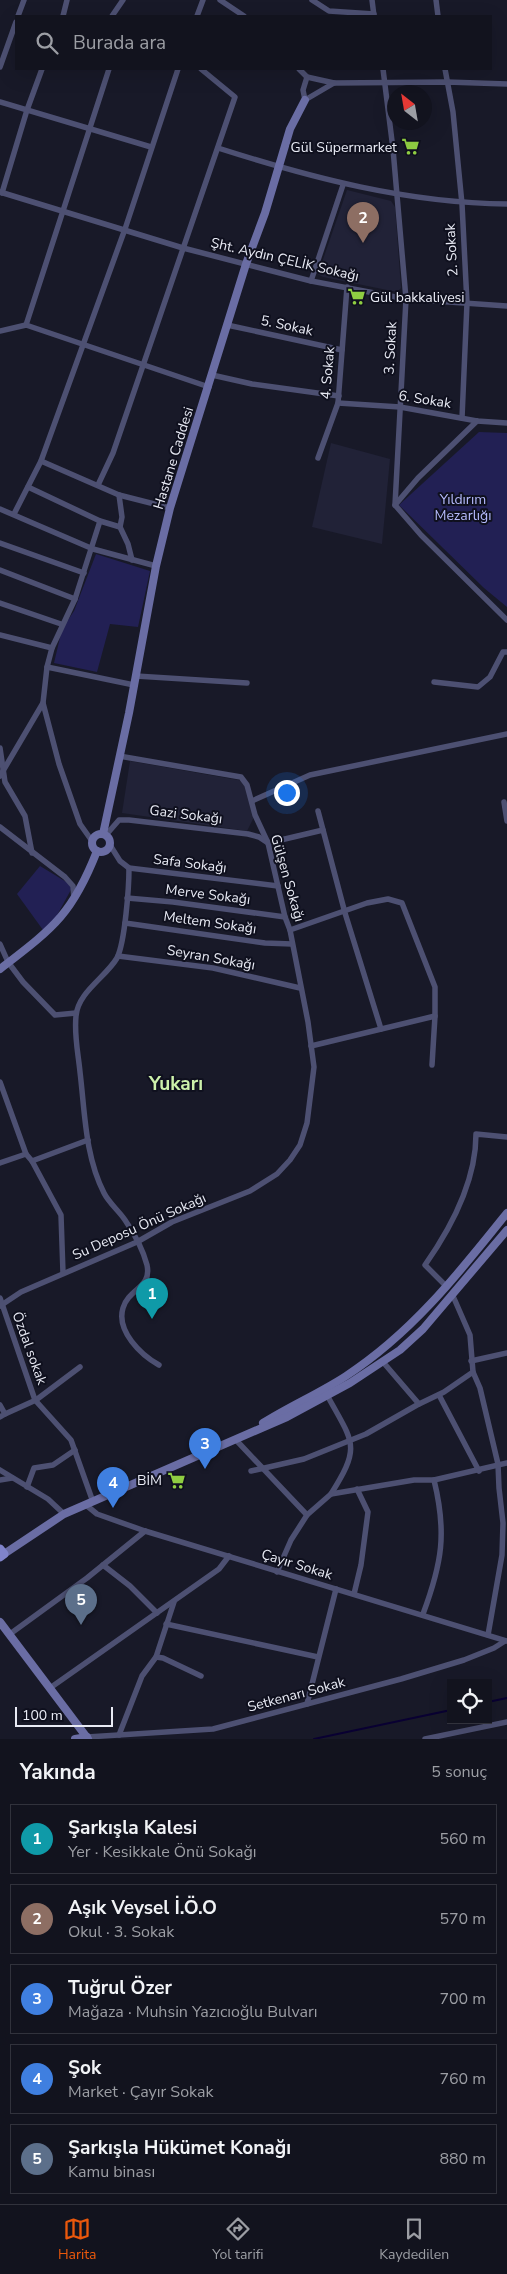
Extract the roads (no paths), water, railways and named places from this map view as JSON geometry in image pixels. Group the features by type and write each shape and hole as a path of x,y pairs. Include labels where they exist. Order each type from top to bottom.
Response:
{"street":[{"path":"18,15 24,0"},
{"path":"64,15 67,0"},
{"path":"113,15 123,0"},
{"path":"197,15 203,0"},
{"path":"220,0 242,15"},
{"path":"312,0 329,11 374,15 372,0"},
{"path":"436,0 438,15"},
{"path":"0,67 15,25"},
{"path":"1,192 26,110 42,70"},
{"path":"26,325 109,70"},
{"path":"14,514 41,461 125,229 178,70"},
{"path":"98,485 113,453 235,97 202,70"},
{"path":"300,70 307,77 334,83 447,82 507,84"},
{"name":"3. Sokak","path":"383,70 406,298 395,504"},
{"name":"2. Sokak","path":"445,70 453,112 462,204 467,303 462,418"},
{"path":"307,77 303,90 305,100 334,83"},
{"name":"Hastane Caddesi","path":"104,835 156,566 170,508 186,450 209,387 290,128 305,100"},
{"path":"0,102 152,147"},
{"path":"218,148 343,185 462,204 507,204"},
{"path":"311,281 343,185"},
{"name":"Şht. Aydın ÇELİK Sokağı","path":"1,192 183,248 311,281 406,298 507,306"},
{"name":"4. Sokak","path":"318,458 338,403 347,287"},
{"path":"0,331 26,325 209,387"},
{"name":"5. Sokak","path":"227,325 342,350"},
{"path":"212,375 252,384 339,396"},
{"name":"6. Sokak","path":"338,403 400,407 477,421 507,423"},
{"path":"477,421 418,478 395,504 421,535 507,620"},
{"path":"41,461 119,495 170,508"},
{"path":"28,487 100,521 120,527"},
{"path":"119,495 122,517 120,527 128,544 132,560"},
{"path":"0,510 14,514 93,549 156,566"},
{"path":"97,851 77,816 58,764 43,703 47,667 52,648 75,599 93,549 100,521"},
{"path":"0,543 84,573"},
{"path":"0,570 75,599"},
{"path":"0,603 62,624"},
{"path":"0,635 52,648"},
{"path":"434,682 478,687 490,677 503,652 507,652"},
{"path":"47,667 134,685"},
{"path":"136,676 247,683"},
{"path":"2,773 43,703"},
{"path":"252,801 310,775 507,734"},
{"path":"0,748 4,782 25,816 32,853"},
{"name":"Gülşen Sokağı","path":"119,756 241,777 247,785 255,815 268,843 285,917 290,930 308,1022"},
{"path":"504,802 507,821"},
{"path":"318,811 345,912 381,1029"},
{"name":"Gazi Sokağı","path":"104,835 119,820 129,820 248,834 259,837 268,843"},
{"path":"0,827 65,877 73,886 74,900"},
{"path":"268,843 323,830"},
{"path":"92,841 94,836 104,835 120,861 129,868 125,923 118,956 109,970 88,991 76,1013 75,1048 80,1069 89,1149 105,1194 125,1220 146,1263 147,1280 132,1294 123,1307 122,1322 127,1334 141,1351 159,1365"},
{"path":"97,851 106,850 110,845"},
{"path":"0,968 44,936 59,921 74,900 97,851"},
{"name":"Safa Sokağı","path":"129,868 278,886"},
{"name":"Merve Sokağı","path":"127,898 173,902 285,917"},
{"path":"290,930 367,903 388,898 402,903 435,987 432,1065"},
{"name":"Meltem Sokağı","path":"125,923 265,943 292,944"},
{"path":"0,944 8,962 23,982 55,1015 76,1013"},
{"name":"Seyran Sokağı","path":"118,956 213,968 300,988"},
{"path":"312,1046 435,1016"},
{"name":"Su Deposu Önü Sokağı","path":"1,1305 20,1292 137,1242 172,1222 250,1191 277,1174 300,1145 307,1123 314,1066 308,1022"},
{"path":"0,1082 26,1154 32,1161 61,1214 63,1273"},
{"path":"447,1287 426,1265 446,1236 476,1151 476,1134 507,1137"},
{"path":"32,1161 88,1140"},
{"path":"0,1163 26,1154"},
{"path":"236,1440 347,1376 398,1336 447,1287 507,1213"},
{"path":"1,1553 64,1514 236,1440 327,1396 382,1362 400,1350 423,1329 453,1296 507,1230"},
{"path":"453,1296 470,1335 473,1372 480,1388 498,1464 504,1523 502,1555 488,1635"},
{"name":"Özdal sokak","path":"0,1298 36,1400 71,1440 90,1503"},
{"path":"471,1361 507,1353"},
{"path":"382,1362 419,1404"},
{"path":"0,1405 2,1416 36,1400 80,1367"},
{"path":"251,1472 304,1460 366,1434 438,1395 473,1372"},
{"path":"438,1395 478,1471"},
{"path":"277,1572 290,1540 307,1515 331,1494 351,1456 351,1440 327,1396"},
{"path":"236,1440 307,1515"},
{"path":"27,1487 34,1468 53,1465 75,1450"},
{"path":"331,1494 414,1480 434,1480 507,1463"},
{"path":"0,1470 48,1499 64,1514"},
{"path":"0,1480 12,1478"},
{"path":"423,1614 434,1584 442,1546 441,1508 434,1480"},
{"path":"354,1594 361,1564 368,1512 357,1489"},
{"name":"Çayır Sokak","path":"90,1503 97,1514 145,1531 277,1572 423,1614 506,1641"},
{"path":"5,1632 103,1565 145,1531"},
{"path":"50,1688 219,1569 229,1556"},
{"path":"103,1565 130,1586 157,1613"},
{"path":"307,1704 336,1589"},
{"path":"119,1735 142,1676 156,1657 175,1600"},
{"path":"0,1622 5,1632 88,1738"},
{"path":"166,1624 318,1657"},
{"name":"Setkenarı Sokak","path":"88,1738 213,1729 464,1660 506,1641"},
{"path":"156,1657 163,1658 201,1676"},
{"path":"425,1739 507,1722"},
{"path":"75,1739 88,1738"}],"waterway":[{"path":"492,1701 507,1698"},
{"path":"314,1739 447,1711"}],"place":[{"name":"Gül Süpermarket","path":"411,147"},
{"name":"Aşık Veysel İ.Ö.O","path":"363,243"},
{"name":"Gül bakkaliyesi","path":"356,297"},
{"name":"Şarkışla Kalesi","path":"152,1319"},
{"name":"Tuğrul Özer","path":"205,1469"},
{"name":"BİM","path":"176,1480"},
{"name":"Şok","path":"113,1508"},
{"name":"Şarkışla Hükümet Konağı","path":"81,1625"}],"district":[{"name":"Yukarı","path":"176,1083"}],"park label":[{"name":"Yıldırım Mezarlığı","path":"463,508"}]}
